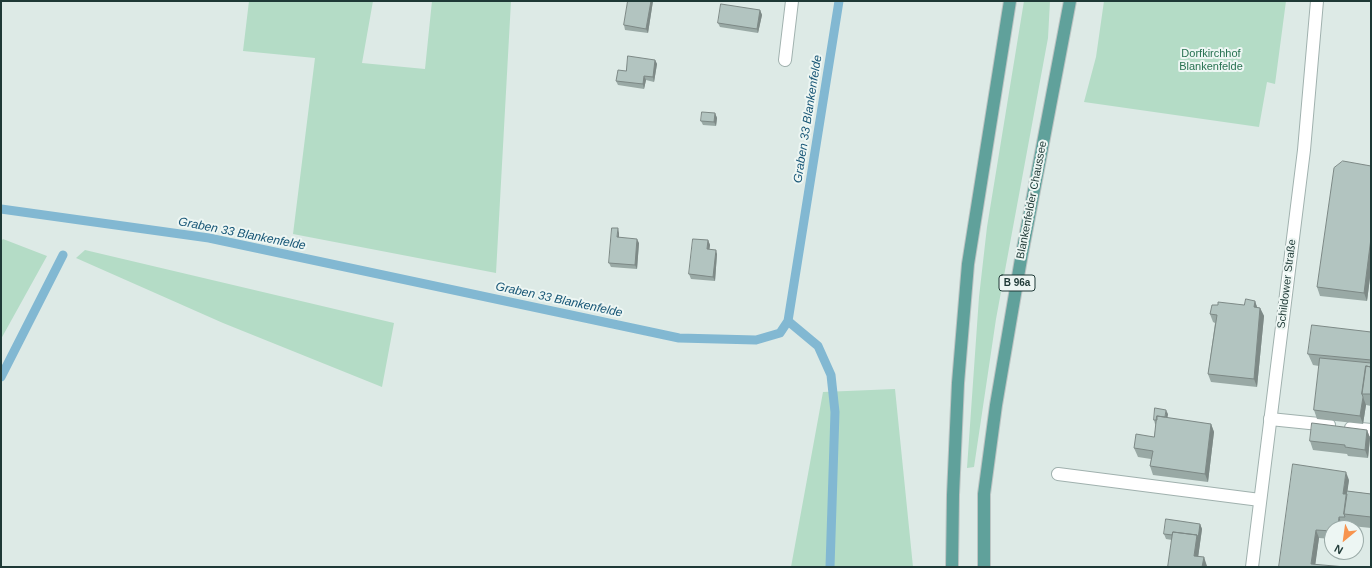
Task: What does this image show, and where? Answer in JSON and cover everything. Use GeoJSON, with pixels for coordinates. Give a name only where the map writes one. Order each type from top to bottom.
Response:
{"type":"FeatureCollection","features":[{"type":"Feature","properties":{"kind":"main road"},"geometry":{"type":"LineString","coordinates":[[952,567],[953,495],[958,383],[968,264],[1010,1]]}},
{"type":"Feature","properties":{"kind":"main road","name":"Blankenfelder Chaussee"},"geometry":{"type":"LineString","coordinates":[[984,567],[984,494],[996,405],[1021,259],[1070,1]]}},
{"type":"Feature","properties":{"kind":"street"},"geometry":{"type":"LineString","coordinates":[[785,60],[792,1]]}},
{"type":"Feature","properties":{"kind":"street","name":"Schildower Straße"},"geometry":{"type":"LineString","coordinates":[[1252,567],[1304,150],[1317,1]]}},
{"type":"Feature","properties":{"kind":"street"},"geometry":{"type":"LineString","coordinates":[[1270,418],[1371,430]]}},
{"type":"Feature","properties":{"kind":"street"},"geometry":{"type":"LineString","coordinates":[[1058,474],[1260,500]]}},
{"type":"Feature","properties":{"kind":"green space"},"geometry":{"type":"Polygon","coordinates":[[[249,1],[373,1],[362,63],[425,69],[432,1],[511,1],[496,273],[293,234],[315,58],[243,51],[249,1]]]}},
{"type":"Feature","properties":{"kind":"green space"},"geometry":{"type":"Polygon","coordinates":[[[1024,1],[1050,1],[1048,38],[996,319],[974,467],[967,468],[979,297],[987,227],[1024,1]]]}},
{"type":"Feature","properties":{"kind":"green space","name":"Dorfkirchhof Blankenfelde"},"geometry":{"type":"Polygon","coordinates":[[[1104,1],[1286,1],[1275,84],[1267,82],[1259,127],[1084,102],[1096,57],[1104,1]]]}},
{"type":"Feature","properties":{"kind":"green space"},"geometry":{"type":"Polygon","coordinates":[[[3,239],[47,256],[1,339],[1,241],[3,239]]]}},
{"type":"Feature","properties":{"kind":"green space"},"geometry":{"type":"Polygon","coordinates":[[[85,250],[394,323],[382,387],[223,323],[76,258],[85,250]]]}},
{"type":"Feature","properties":{"kind":"green space"},"geometry":{"type":"Polygon","coordinates":[[[895,389],[913,567],[791,567],[823,392],[895,389]]]}},
{"type":"Feature","properties":{"kind":"building"},"geometry":{"type":"Polygon","coordinates":[[[628,1],[651,1],[646,29],[624,25],[628,1]]]}},
{"type":"Feature","properties":{"kind":"building"},"geometry":{"type":"Polygon","coordinates":[[[721,4],[760,10],[757,29],[718,23],[721,4]]]}},
{"type":"Feature","properties":{"kind":"building"},"geometry":{"type":"Polygon","coordinates":[[[628,56],[655,60],[653,77],[644,76],[643,84],[616,81],[618,70],[626,71],[628,56]]]}},
{"type":"Feature","properties":{"kind":"building"},"geometry":{"type":"Polygon","coordinates":[[[702,112],[715,113],[714,122],[701,121],[702,112]]]}},
{"type":"Feature","properties":{"kind":"building"},"geometry":{"type":"Polygon","coordinates":[[[1343,161],[1371,166],[1371,238],[1364,293],[1317,287],[1334,168],[1343,161]]]}},
{"type":"Feature","properties":{"kind":"building"},"geometry":{"type":"Polygon","coordinates":[[[612,228],[618,228],[617,237],[637,239],[635,265],[609,263],[612,228]]]}},
{"type":"Feature","properties":{"kind":"building"},"geometry":{"type":"Polygon","coordinates":[[[693,239],[708,240],[707,249],[716,250],[713,277],[689,274],[693,239]]]}},
{"type":"Feature","properties":{"kind":"building"},"geometry":{"type":"Polygon","coordinates":[[[1246,299],[1255,301],[1254,307],[1260,308],[1254,379],[1208,374],[1217,315],[1210,314],[1212,305],[1218,305],[1218,302],[1244,305],[1246,299]]]}},
{"type":"Feature","properties":{"kind":"building"},"geometry":{"type":"Polygon","coordinates":[[[1312,325],[1371,332],[1371,360],[1308,354],[1312,325]]]}},
{"type":"Feature","properties":{"kind":"building"},"geometry":{"type":"Polygon","coordinates":[[[1320,358],[1371,363],[1371,367],[1366,366],[1360,416],[1314,410],[1320,358]]]}},
{"type":"Feature","properties":{"kind":"building"},"geometry":{"type":"Polygon","coordinates":[[[1366,366],[1371,367],[1371,394],[1362,394],[1366,366]]]}},
{"type":"Feature","properties":{"kind":"building"},"geometry":{"type":"Polygon","coordinates":[[[1155,408],[1166,410],[1165,417],[1157,416],[1157,420],[1154,420],[1155,408]]]}},
{"type":"Feature","properties":{"kind":"building"},"geometry":{"type":"Polygon","coordinates":[[[1157,416],[1211,424],[1205,474],[1150,466],[1153,451],[1134,448],[1136,434],[1154,437],[1157,416]]]}},
{"type":"Feature","properties":{"kind":"building"},"geometry":{"type":"Polygon","coordinates":[[[1312,423],[1367,430],[1365,450],[1345,447],[1345,445],[1310,441],[1312,423]]]}},
{"type":"Feature","properties":{"kind":"building"},"geometry":{"type":"Polygon","coordinates":[[[1293,464],[1346,472],[1343,494],[1347,494],[1344,514],[1345,517],[1339,517],[1339,520],[1324,520],[1324,530],[1316,530],[1311,564],[1346,567],[1279,567],[1293,464]]]}},
{"type":"Feature","properties":{"kind":"building"},"geometry":{"type":"Polygon","coordinates":[[[1347,491],[1371,494],[1371,517],[1344,514],[1347,491]]]}},
{"type":"Feature","properties":{"kind":"building"},"geometry":{"type":"Polygon","coordinates":[[[1166,519],[1200,524],[1198,539],[1197,535],[1173,532],[1172,535],[1164,534],[1166,519]]]}},
{"type":"Feature","properties":{"kind":"building"},"geometry":{"type":"Polygon","coordinates":[[[1173,532],[1197,535],[1194,556],[1204,557],[1202,567],[1168,567],[1173,532]]]}},
{"type":"Feature","properties":{"kind":"waterway","name":"Graben 33 Blankenfelde"},"geometry":{"type":"LineString","coordinates":[[1,209],[209,238],[679,338],[756,340],[780,333],[788,321],[839,1]]}},
{"type":"Feature","properties":{"kind":"waterway"},"geometry":{"type":"LineString","coordinates":[[1,377],[63,255]]}},
{"type":"Feature","properties":{"kind":"waterway"},"geometry":{"type":"LineString","coordinates":[[788,321],[818,346],[831,375],[835,412],[830,567]]}}]}
